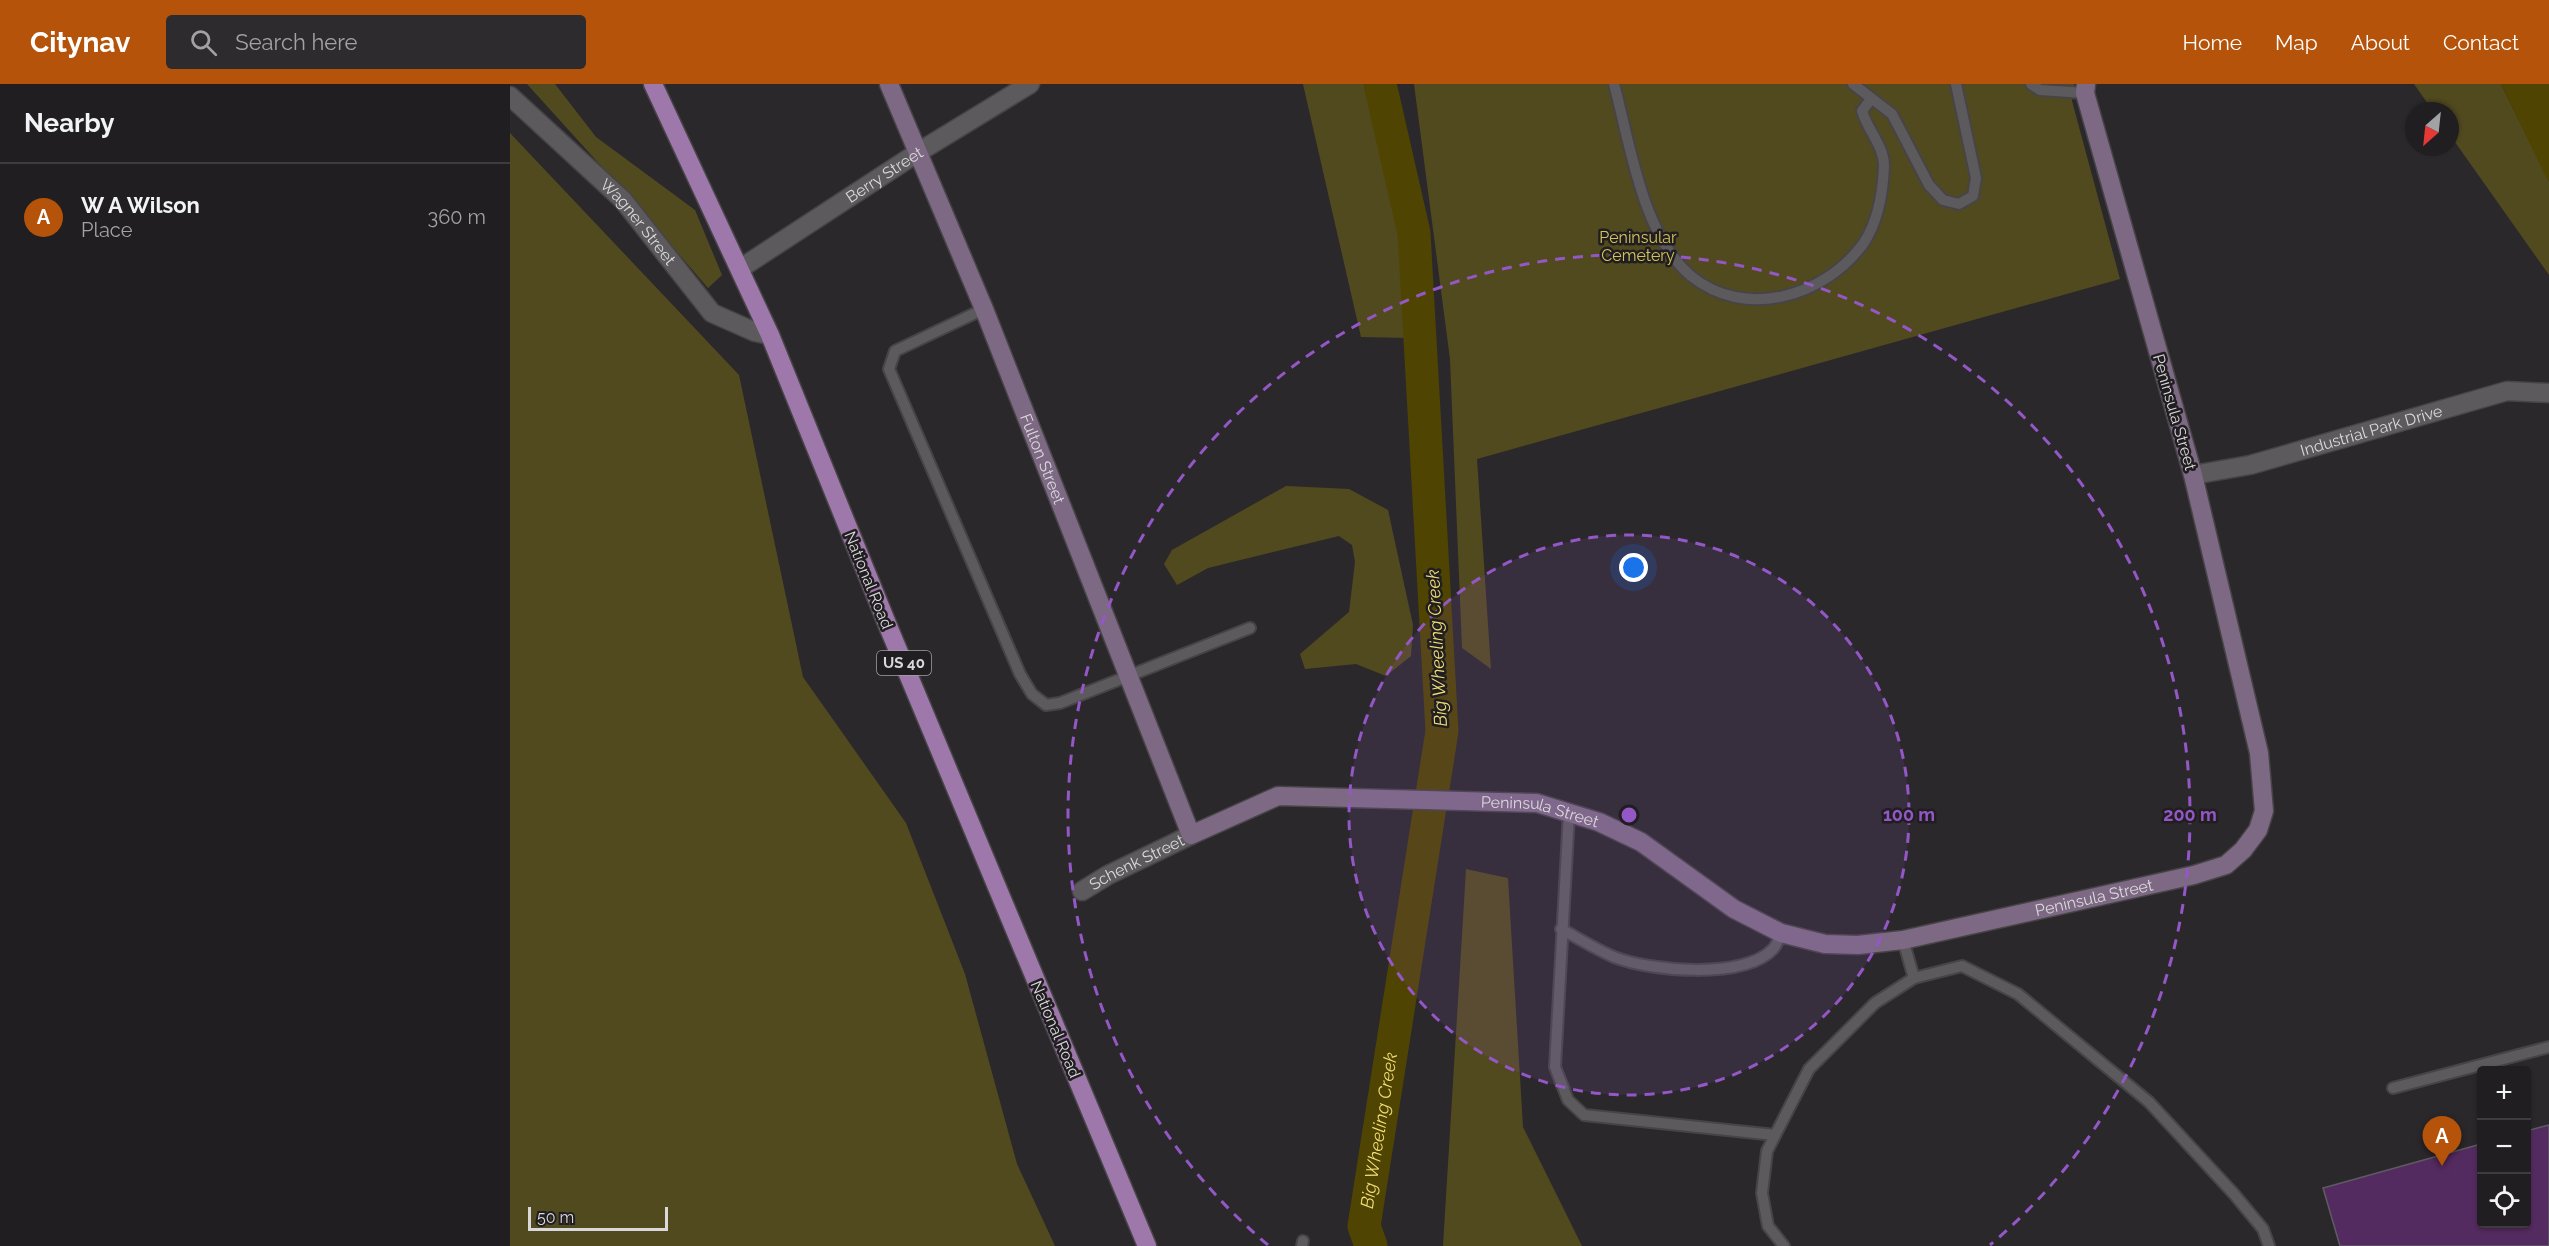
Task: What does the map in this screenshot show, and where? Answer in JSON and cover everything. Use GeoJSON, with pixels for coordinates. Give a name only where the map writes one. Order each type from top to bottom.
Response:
{"type":"FeatureCollection","features":[{"type":"Feature","properties":{"kind":"main road","name":"National Road"},"geometry":{"type":"LineString","coordinates":[[653,84],[741,268],[770,335],[894,642],[1147,1246]]}},
{"type":"Feature","properties":{"kind":"street","name":"Fulton Street"},"geometry":{"type":"LineString","coordinates":[[889,84],[916,153],[984,309],[1191,835]]}},
{"type":"Feature","properties":{"kind":"street","name":"Berry Street"},"geometry":{"type":"LineString","coordinates":[[741,268],[916,153],[1030,84]]}},
{"type":"Feature","properties":{"kind":"street","name":"Peninsula Street"},"geometry":{"type":"LineString","coordinates":[[1191,835],[1278,796],[1537,803],[1599,822],[1641,842],[1734,909],[1781,933],[1825,944],[1858,945],[1903,940],[2194,875],[2226,865],[2243,850],[2258,830],[2264,811],[2259,753],[2193,475],[2086,88]]}},
{"type":"Feature","properties":{"kind":"street","name":"Wagner Street"},"geometry":{"type":"LineString","coordinates":[[510,96],[623,200],[712,313],[754,332],[770,335]]}},
{"type":"Feature","properties":{"kind":"street","name":"Industrial Park Drive"},"geometry":{"type":"LineString","coordinates":[[2193,475],[2250,465],[2507,391],[2549,393]]}},
{"type":"Feature","properties":{"kind":"street","name":"Schenk Street"},"geometry":{"type":"LineString","coordinates":[[1082,891],[1108,875],[1191,835]]}},
{"type":"Feature","properties":{"kind":"lane"},"geometry":{"type":"LineString","coordinates":[[1614,84],[1648,210],[1669,250],[1691,276],[1721,293],[1756,300],[1788,296],[1819,284],[1844,266],[1864,242],[1876,217],[1882,191],[1884,162],[1862,111],[1871,99]]}},
{"type":"Feature","properties":{"kind":"lane"},"geometry":{"type":"LineString","coordinates":[[1853,84],[1892,114],[1929,185],[1943,200],[1959,204],[1972,196],[1976,178],[1956,84]]}},
{"type":"Feature","properties":{"kind":"lane"},"geometry":{"type":"LineString","coordinates":[[2031,84],[2040,90],[2086,88]]}},
{"type":"Feature","properties":{"kind":"lane"},"geometry":{"type":"LineString","coordinates":[[984,309],[895,351],[889,369],[1020,674],[1032,694],[1046,705],[1059,703],[1250,628]]}},
{"type":"Feature","properties":{"kind":"lane"},"geometry":{"type":"LineString","coordinates":[[1569,813],[1555,1067],[1568,1100],[1578,1112],[1584,1115],[1774,1135]]}},
{"type":"Feature","properties":{"kind":"lane"},"geometry":{"type":"LineString","coordinates":[[1561,929],[1615,957],[1660,968],[1696,971],[1733,967],[1763,957],[1774,948],[1781,933]]}},
{"type":"Feature","properties":{"kind":"lane"},"geometry":{"type":"LineString","coordinates":[[1903,940],[1914,978]]}},
{"type":"Feature","properties":{"kind":"lane"},"geometry":{"type":"LineString","coordinates":[[1784,1246],[1768,1226],[1762,1193],[1767,1151],[1809,1069],[1875,1003],[1914,978],[1962,966],[2018,994],[2149,1102],[2234,1194],[2263,1229],[2269,1246]]}},
{"type":"Feature","properties":{"kind":"lane"},"geometry":{"type":"LineString","coordinates":[[2393,1088],[2549,1047]]}},
{"type":"Feature","properties":{"kind":"green space"},"geometry":{"type":"Polygon","coordinates":[[[527,84],[555,84],[596,137],[695,210],[722,275],[708,288],[527,84]]]}},
{"type":"Feature","properties":{"kind":"green space"},"geometry":{"type":"Polygon","coordinates":[[[1303,84],[1367,84],[1394,189],[1408,338],[1361,337],[1303,84]]]}},
{"type":"Feature","properties":{"kind":"green space","name":"Peninsular Cemetery"},"geometry":{"type":"Polygon","coordinates":[[[1414,84],[2074,84],[2072,101],[2120,279],[1477,459],[1491,669],[1462,648],[1450,359],[1414,84]]]}},
{"type":"Feature","properties":{"kind":"green space"},"geometry":{"type":"Polygon","coordinates":[[[2414,84],[2501,84],[2549,181],[2549,275],[2459,148],[2459,102],[2427,102],[2414,84]]]}},
{"type":"Feature","properties":{"kind":"green space"},"geometry":{"type":"Polygon","coordinates":[[[510,133],[739,375],[803,677],[906,823],[965,974],[1017,1164],[1055,1246],[510,1246],[510,133]]]}},
{"type":"Feature","properties":{"kind":"green space"},"geometry":{"type":"Polygon","coordinates":[[[1286,486],[1349,489],[1388,510],[1413,625],[1411,656],[1386,676],[1356,664],[1305,669],[1300,654],[1349,612],[1355,562],[1352,545],[1339,536],[1208,568],[1177,585],[1164,564],[1172,550],[1286,486]]]}},
{"type":"Feature","properties":{"kind":"green space"},"geometry":{"type":"Polygon","coordinates":[[[1466,869],[1508,878],[1523,1127],[1582,1246],[1443,1246],[1466,869]]]}},
{"type":"Feature","properties":{"kind":"shaded area"},"geometry":{"type":"Polygon","coordinates":[[[2501,84],[2549,84],[2549,181],[2545,175],[2501,84]]]}},
{"type":"Feature","properties":{"kind":"building"},"geometry":{"type":"Polygon","coordinates":[[[2549,1125],[2549,1246],[2340,1246],[2323,1188],[2477,1145],[2477,1228],[2531,1228],[2531,1130],[2549,1125]]]}},
{"type":"Feature","properties":{"kind":"waterway","name":"Big Wheeling Creek"},"geometry":{"type":"LineString","coordinates":[[1371,1246],[1364,1226],[1442,731],[1414,233],[1380,84]]}},
{"type":"Feature","properties":{"kind":"place","name":"W A Wilson"},"geometry":{"type":"Point","coordinates":[2442,1166]}}]}
